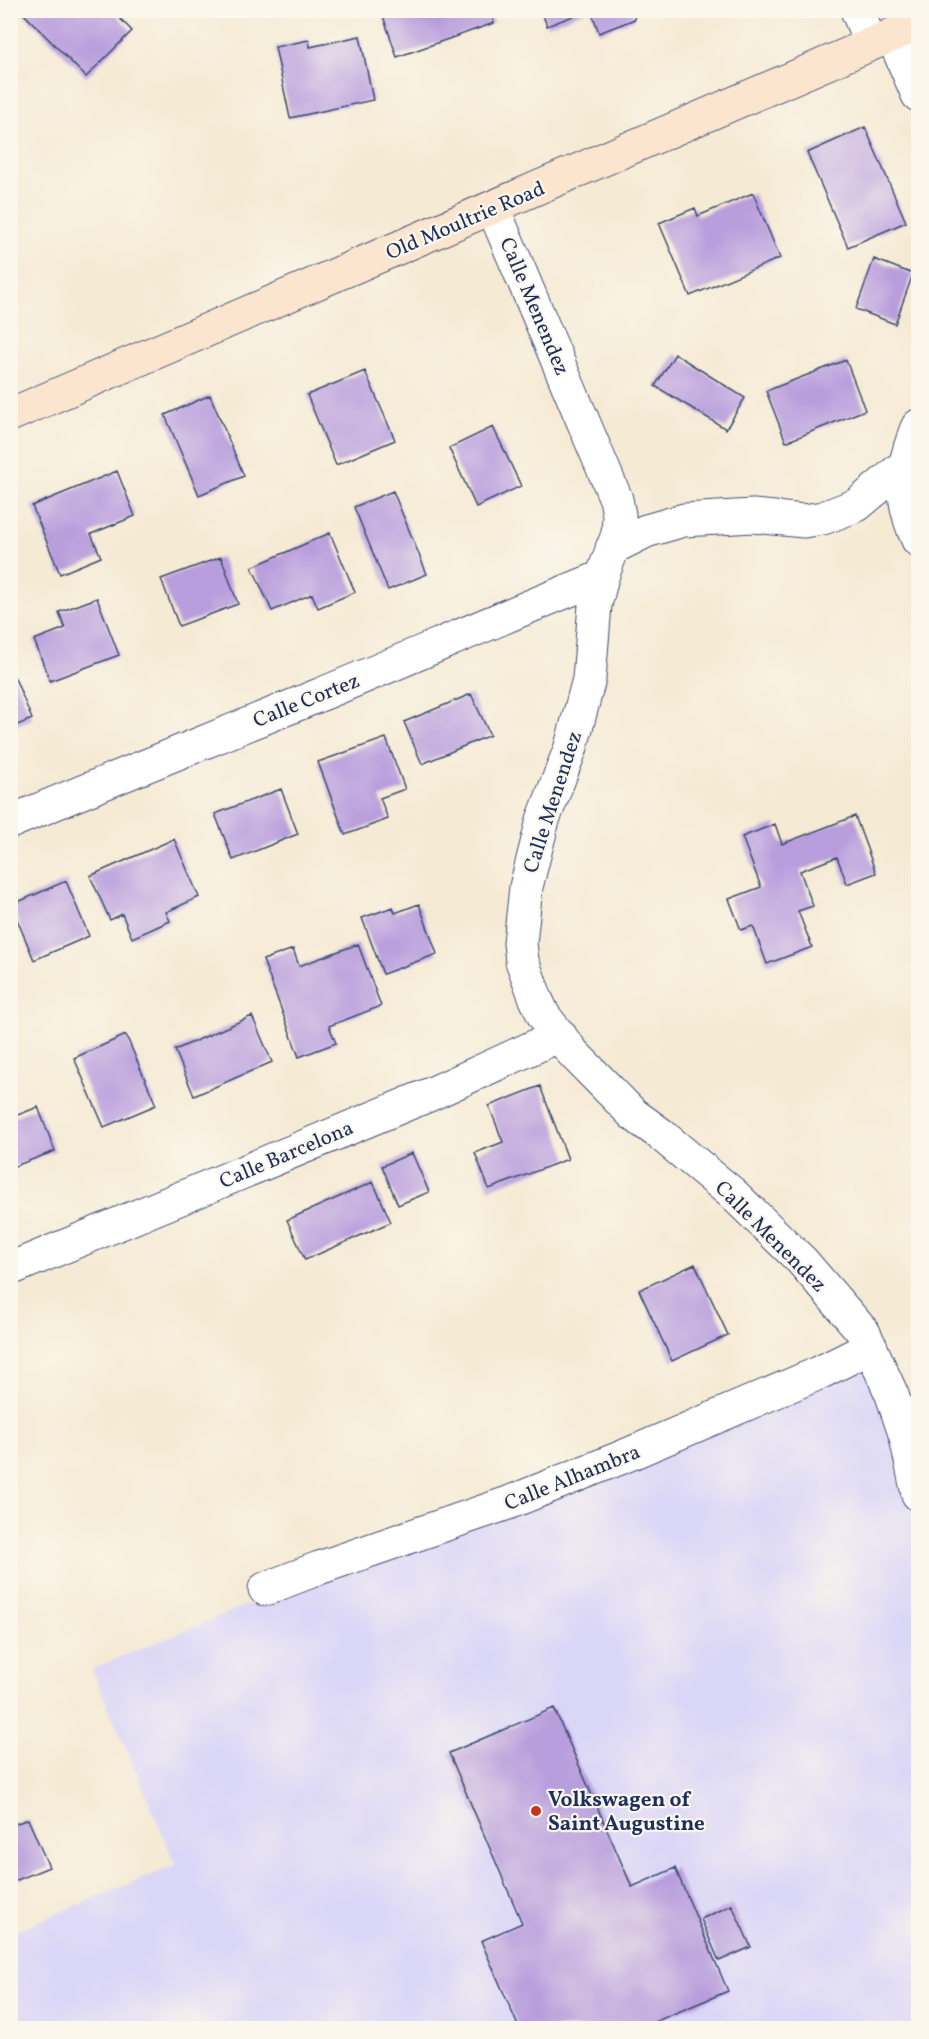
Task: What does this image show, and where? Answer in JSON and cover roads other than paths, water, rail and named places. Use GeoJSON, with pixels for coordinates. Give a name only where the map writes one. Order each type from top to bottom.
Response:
{"type":"FeatureCollection","features":[{"type":"Feature","properties":{"kind":"main road","name":"Old Moultrie Road"},"geometry":{"type":"LineString","coordinates":[[10,415],[894,35]]}},
{"type":"Feature","properties":{"kind":"street"},"geometry":{"type":"LineString","coordinates":[[857,10],[894,35],[918,95]]}},
{"type":"Feature","properties":{"kind":"street","name":"Calle Menendez"},"geometry":{"type":"LineString","coordinates":[[493,208],[616,499],[619,515],[618,534],[595,605],[589,679],[571,747],[543,819],[526,887],[520,943],[522,961],[544,1016],[573,1053],[633,1114],[733,1194],[802,1261],[864,1333],[892,1395],[906,1437],[918,1494]]}},
{"type":"Feature","properties":{"kind":"street"},"geometry":{"type":"LineString","coordinates":[[918,426],[905,465],[904,498],[909,520],[918,540]]}},
{"type":"Feature","properties":{"kind":"street","name":"Calle Cortez"},"geometry":{"type":"LineString","coordinates":[[10,822],[317,696],[508,614],[607,563],[646,531],[684,520],[753,516],[804,521],[823,518],[857,505],[905,465]]}},
{"type":"Feature","properties":{"kind":"street","name":"Calle Barcelona"},"geometry":{"type":"LineString","coordinates":[[10,1269],[430,1094],[560,1035]]}},
{"type":"Feature","properties":{"kind":"street","name":"Calle Alhambra"},"geometry":{"type":"LineString","coordinates":[[266,1589],[319,1568],[518,1499],[819,1373],[871,1347]]}},
{"type":"Feature","properties":{"kind":"place","name":"Volkswagen of Saint Augustine"},"geometry":{"type":"Point","coordinates":[536,1811]}}]}
